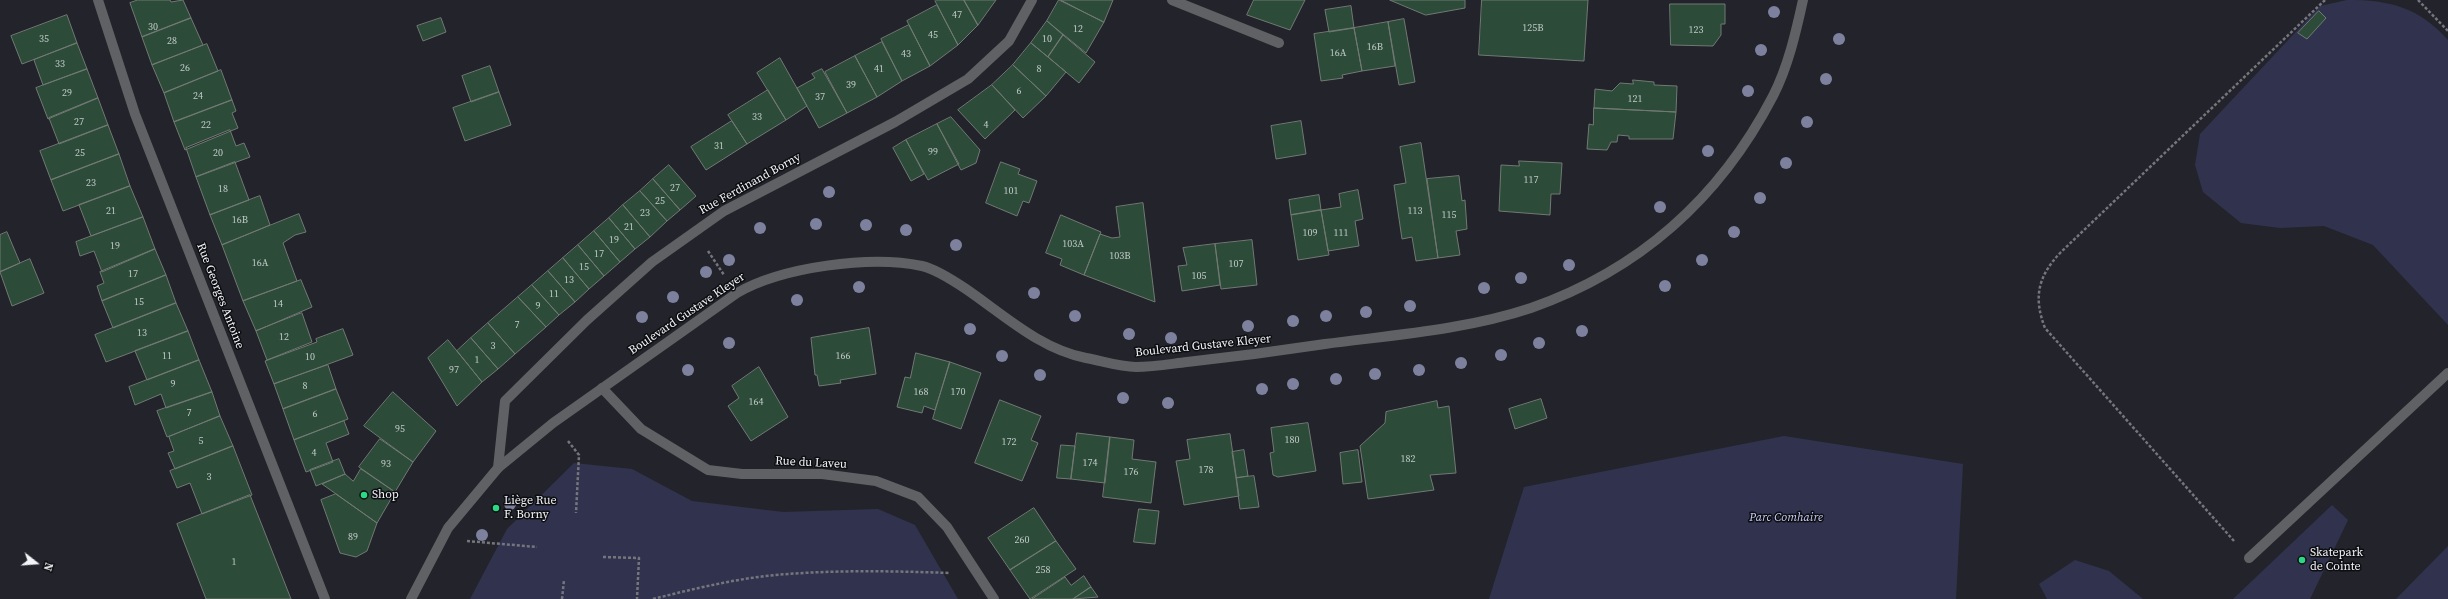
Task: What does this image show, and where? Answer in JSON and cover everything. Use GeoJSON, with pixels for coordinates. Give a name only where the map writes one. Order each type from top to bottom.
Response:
{"type":"FeatureCollection","features":[{"type":"Feature","properties":{"kind":"street","name":"Rue Georges Antoine"},"geometry":{"type":"LineString","coordinates":[[98,0],[135,114],[325,599]]}},
{"type":"Feature","properties":{"kind":"street","name":"Rue Ferdinand Borny"},"geometry":{"type":"LineString","coordinates":[[498,468],[506,401],[587,320],[652,262],[694,230],[724,211],[895,122],[968,79],[1009,41],[1032,0]]}},
{"type":"Feature","properties":{"kind":"street"},"geometry":{"type":"LineString","coordinates":[[1172,0],[1279,43]]}},
{"type":"Feature","properties":{"kind":"street","name":"Boulevard Gustave Kleyer"},"geometry":{"type":"LineString","coordinates":[[411,599],[448,528],[498,468],[602,388],[736,293],[752,284],[791,273],[844,263],[924,266],[964,288],[1018,327],[1046,344],[1081,357],[1135,367],[1236,357],[1460,325],[1529,308],[1591,283],[1648,249],[1697,203],[1740,152],[1774,95],[1794,41],[1803,0]]}},
{"type":"Feature","properties":{"kind":"street"},"geometry":{"type":"LineString","coordinates":[[2249,558],[2448,373]]}},
{"type":"Feature","properties":{"kind":"street","name":"Rue du Laveu"},"geometry":{"type":"LineString","coordinates":[[602,388],[641,429],[708,470],[742,474],[822,474],[876,481],[918,497],[947,527],[994,599]]}},
{"type":"Feature","properties":{"kind":"path"},"geometry":{"type":"LineString","coordinates":[[2249,558],[2045,328],[2038,309],[2040,286],[2047,266],[2326,0]]}},
{"type":"Feature","properties":{"kind":"path"},"geometry":{"type":"LineString","coordinates":[[2418,0],[2448,31]]}},
{"type":"Feature","properties":{"kind":"path"},"geometry":{"type":"LineString","coordinates":[[694,230],[736,293]]}},
{"type":"Feature","properties":{"kind":"path"},"geometry":{"type":"LineString","coordinates":[[576,513],[579,455]]}},
{"type":"Feature","properties":{"kind":"path"},"geometry":{"type":"LineString","coordinates":[[491,543],[537,547]]}},
{"type":"Feature","properties":{"kind":"path"},"geometry":{"type":"LineString","coordinates":[[603,557],[639,558],[637,599]]}},
{"type":"Feature","properties":{"kind":"path"},"geometry":{"type":"LineString","coordinates":[[653,599],[710,585],[786,574],[873,570],[976,573]]}},
{"type":"Feature","properties":{"kind":"path"},"geometry":{"type":"LineString","coordinates":[[562,599],[564,580]]}},
{"type":"Feature","properties":{"kind":"green space"},"geometry":{"type":"Polygon","coordinates":[[[2347,0],[2377,2],[2402,8],[2426,20],[2448,40],[2448,325],[2373,245],[2324,226],[2280,228],[2241,223],[2203,192],[2195,165],[2200,134],[2320,6],[2347,0]]]}},
{"type":"Feature","properties":{"kind":"green space","name":"Parc Comhaire"},"geometry":{"type":"Polygon","coordinates":[[[1784,436],[1963,464],[1956,599],[1489,599],[1524,487],[1784,436]]]}},
{"type":"Feature","properties":{"kind":"green space"},"geometry":{"type":"Polygon","coordinates":[[[574,463],[632,469],[692,501],[783,512],[878,509],[915,525],[958,599],[470,599],[507,529],[574,463]]]}},
{"type":"Feature","properties":{"kind":"green space","name":"Skatepark de Cointe"},"geometry":{"type":"Polygon","coordinates":[[[2332,505],[2348,520],[2310,599],[2233,599],[2332,505]]]}},
{"type":"Feature","properties":{"kind":"green space"},"geometry":{"type":"Polygon","coordinates":[[[2448,546],[2448,599],[2396,599],[2448,546]]]}},
{"type":"Feature","properties":{"kind":"green space"},"geometry":{"type":"Polygon","coordinates":[[[2075,560],[2109,571],[2143,599],[2047,599],[2039,584],[2075,560]]]}},
{"type":"Feature","properties":{"kind":"building"},"geometry":{"type":"Polygon","coordinates":[[[138,0],[170,0],[171,2],[183,0],[191,18],[142,37],[130,3],[138,0]]]}},
{"type":"Feature","properties":{"kind":"building"},"geometry":{"type":"Polygon","coordinates":[[[964,0],[978,25],[958,45],[935,1],[964,0]]]}},
{"type":"Feature","properties":{"kind":"building"},"geometry":{"type":"Polygon","coordinates":[[[964,0],[996,0],[978,25],[964,0]]]}},
{"type":"Feature","properties":{"kind":"building"},"geometry":{"type":"Polygon","coordinates":[[[1059,0],[1104,22],[1086,53],[1047,21],[1059,0]]]}},
{"type":"Feature","properties":{"kind":"building"},"geometry":{"type":"Polygon","coordinates":[[[1061,0],[1113,0],[1104,22],[1061,0]]]}},
{"type":"Feature","properties":{"kind":"building"},"geometry":{"type":"Polygon","coordinates":[[[1254,0],[1305,0],[1290,30],[1247,15],[1254,0]]]}},
{"type":"Feature","properties":{"kind":"building"},"geometry":{"type":"Polygon","coordinates":[[[1390,0],[1465,0],[1465,8],[1426,15],[1390,0]]]}},
{"type":"Feature","properties":{"kind":"building"},"geometry":{"type":"Polygon","coordinates":[[[1482,0],[1588,0],[1584,61],[1479,55],[1482,0]]]}},
{"type":"Feature","properties":{"kind":"building"},"geometry":{"type":"Polygon","coordinates":[[[1670,4],[1725,4],[1725,24],[1721,24],[1721,35],[1713,46],[1671,45],[1670,4]]]}},
{"type":"Feature","properties":{"kind":"building"},"geometry":{"type":"Polygon","coordinates":[[[937,5],[958,45],[930,66],[907,21],[937,5]]]}},
{"type":"Feature","properties":{"kind":"building"},"geometry":{"type":"Polygon","coordinates":[[[1351,6],[1354,28],[1329,32],[1325,10],[1351,6]]]}},
{"type":"Feature","properties":{"kind":"building"},"geometry":{"type":"Polygon","coordinates":[[[2319,11],[2326,18],[2307,39],[2298,33],[2319,11]]]}},
{"type":"Feature","properties":{"kind":"building"},"geometry":{"type":"Polygon","coordinates":[[[67,15],[77,43],[22,64],[11,36],[67,15]]]}},
{"type":"Feature","properties":{"kind":"building"},"geometry":{"type":"Polygon","coordinates":[[[191,18],[203,45],[152,65],[142,37],[191,18]]]}},
{"type":"Feature","properties":{"kind":"building"},"geometry":{"type":"Polygon","coordinates":[[[441,18],[446,32],[423,41],[417,26],[441,18]]]}},
{"type":"Feature","properties":{"kind":"building"},"geometry":{"type":"Polygon","coordinates":[[[1404,19],[1415,82],[1399,85],[1388,22],[1404,19]]]}},
{"type":"Feature","properties":{"kind":"building"},"geometry":{"type":"Polygon","coordinates":[[[1047,21],[1063,35],[1048,57],[1031,43],[1047,21]]]}},
{"type":"Feature","properties":{"kind":"building"},"geometry":{"type":"Polygon","coordinates":[[[1388,22],[1395,66],[1362,71],[1354,28],[1388,22]]]}},
{"type":"Feature","properties":{"kind":"building"},"geometry":{"type":"Polygon","coordinates":[[[909,25],[930,66],[902,81],[881,39],[909,25]]]}},
{"type":"Feature","properties":{"kind":"building"},"geometry":{"type":"Polygon","coordinates":[[[1354,28],[1362,71],[1342,75],[1343,78],[1321,81],[1314,34],[1354,28]]]}},
{"type":"Feature","properties":{"kind":"building"},"geometry":{"type":"Polygon","coordinates":[[[1063,35],[1095,62],[1079,83],[1048,57],[1063,35]]]}},
{"type":"Feature","properties":{"kind":"building"},"geometry":{"type":"Polygon","coordinates":[[[882,42],[902,81],[877,97],[855,56],[882,42]]]}},
{"type":"Feature","properties":{"kind":"building"},"geometry":{"type":"Polygon","coordinates":[[[77,43],[87,69],[43,85],[34,60],[77,43]]]}},
{"type":"Feature","properties":{"kind":"building"},"geometry":{"type":"Polygon","coordinates":[[[1031,43],[1066,72],[1046,96],[1013,65],[1031,43]]]}},
{"type":"Feature","properties":{"kind":"building"},"geometry":{"type":"Polygon","coordinates":[[[207,44],[218,71],[164,93],[152,65],[207,44]]]}},
{"type":"Feature","properties":{"kind":"building"},"geometry":{"type":"Polygon","coordinates":[[[855,56],[877,97],[847,113],[825,72],[855,56]]]}},
{"type":"Feature","properties":{"kind":"building"},"geometry":{"type":"Polygon","coordinates":[[[780,58],[807,106],[786,120],[757,73],[780,58]]]}},
{"type":"Feature","properties":{"kind":"building"},"geometry":{"type":"Polygon","coordinates":[[[1013,65],[1046,96],[1023,118],[992,85],[1013,65]]]}},
{"type":"Feature","properties":{"kind":"building"},"geometry":{"type":"Polygon","coordinates":[[[490,66],[499,92],[471,102],[462,76],[490,66]]]}},
{"type":"Feature","properties":{"kind":"building"},"geometry":{"type":"Polygon","coordinates":[[[87,69],[98,98],[48,119],[36,88],[87,69]]]}},
{"type":"Feature","properties":{"kind":"building"},"geometry":{"type":"Polygon","coordinates":[[[822,69],[847,113],[819,128],[797,88],[815,78],[812,74],[822,69]]]}},
{"type":"Feature","properties":{"kind":"building"},"geometry":{"type":"Polygon","coordinates":[[[221,70],[232,100],[174,122],[164,93],[221,70]]]}},
{"type":"Feature","properties":{"kind":"building"},"geometry":{"type":"Polygon","coordinates":[[[1633,80],[1654,82],[1654,85],[1677,86],[1676,112],[1594,108],[1595,89],[1612,91],[1620,83],[1633,84],[1633,80]]]}},
{"type":"Feature","properties":{"kind":"building"},"geometry":{"type":"Polygon","coordinates":[[[992,85],[1015,110],[985,139],[958,110],[992,85]]]}},
{"type":"Feature","properties":{"kind":"building"},"geometry":{"type":"Polygon","coordinates":[[[768,90],[786,120],[747,144],[728,115],[768,90]]]}},
{"type":"Feature","properties":{"kind":"building"},"geometry":{"type":"Polygon","coordinates":[[[499,92],[511,125],[465,141],[453,108],[499,92]]]}},
{"type":"Feature","properties":{"kind":"building"},"geometry":{"type":"Polygon","coordinates":[[[98,98],[108,125],[59,144],[49,118],[98,98]]]}},
{"type":"Feature","properties":{"kind":"building"},"geometry":{"type":"Polygon","coordinates":[[[232,100],[236,111],[232,113],[238,128],[185,150],[174,122],[232,100]]]}},
{"type":"Feature","properties":{"kind":"building"},"geometry":{"type":"Polygon","coordinates":[[[1594,108],[1676,112],[1673,139],[1629,139],[1629,136],[1618,135],[1617,142],[1611,142],[1607,150],[1587,149],[1589,124],[1593,125],[1594,108]]]}},
{"type":"Feature","properties":{"kind":"building"},"geometry":{"type":"Polygon","coordinates":[[[951,117],[980,150],[976,163],[961,170],[937,124],[951,117]]]}},
{"type":"Feature","properties":{"kind":"building"},"geometry":{"type":"Polygon","coordinates":[[[732,121],[747,144],[706,170],[691,147],[732,121]]]}},
{"type":"Feature","properties":{"kind":"building"},"geometry":{"type":"Polygon","coordinates":[[[1301,121],[1306,154],[1276,159],[1271,126],[1301,121]]]}},
{"type":"Feature","properties":{"kind":"building"},"geometry":{"type":"Polygon","coordinates":[[[937,124],[959,164],[928,180],[906,140],[937,124]]]}},
{"type":"Feature","properties":{"kind":"building"},"geometry":{"type":"Polygon","coordinates":[[[108,125],[119,154],[51,180],[40,151],[108,125]]]}},
{"type":"Feature","properties":{"kind":"building"},"geometry":{"type":"Polygon","coordinates":[[[230,130],[236,146],[244,143],[250,157],[196,177],[186,148],[230,130]]]}},
{"type":"Feature","properties":{"kind":"building"},"geometry":{"type":"Polygon","coordinates":[[[906,140],[924,174],[911,181],[893,148],[906,140]]]}},
{"type":"Feature","properties":{"kind":"building"},"geometry":{"type":"Polygon","coordinates":[[[1421,143],[1438,258],[1416,261],[1412,237],[1402,239],[1394,185],[1406,183],[1400,147],[1421,143]]]}},
{"type":"Feature","properties":{"kind":"building"},"geometry":{"type":"Polygon","coordinates":[[[119,154],[130,186],[63,211],[51,180],[119,154]]]}},
{"type":"Feature","properties":{"kind":"building"},"geometry":{"type":"Polygon","coordinates":[[[1519,161],[1562,163],[1560,194],[1551,194],[1550,215],[1499,211],[1501,165],[1519,166],[1519,161]]]}},
{"type":"Feature","properties":{"kind":"building"},"geometry":{"type":"Polygon","coordinates":[[[235,162],[249,200],[210,215],[196,177],[235,162]]]}},
{"type":"Feature","properties":{"kind":"building"},"geometry":{"type":"Polygon","coordinates":[[[1001,162],[1020,169],[1018,174],[1037,181],[1029,203],[1023,201],[1017,216],[986,203],[1001,162]]]}},
{"type":"Feature","properties":{"kind":"building"},"geometry":{"type":"Polygon","coordinates":[[[669,165],[696,196],[680,210],[653,179],[669,165]]]}},
{"type":"Feature","properties":{"kind":"building"},"geometry":{"type":"Polygon","coordinates":[[[1459,176],[1462,201],[1465,200],[1467,229],[1456,231],[1460,255],[1438,258],[1427,179],[1459,176]]]}},
{"type":"Feature","properties":{"kind":"building"},"geometry":{"type":"Polygon","coordinates":[[[653,179],[680,210],[667,221],[640,191],[653,179]]]}},
{"type":"Feature","properties":{"kind":"building"},"geometry":{"type":"Polygon","coordinates":[[[130,186],[143,217],[91,236],[79,205],[130,186]]]}},
{"type":"Feature","properties":{"kind":"building"},"geometry":{"type":"Polygon","coordinates":[[[1358,190],[1363,219],[1355,221],[1359,246],[1328,251],[1321,210],[1341,207],[1339,194],[1358,190]]]}},
{"type":"Feature","properties":{"kind":"building"},"geometry":{"type":"Polygon","coordinates":[[[640,191],[667,221],[650,237],[623,205],[640,191]]]}},
{"type":"Feature","properties":{"kind":"building"},"geometry":{"type":"Polygon","coordinates":[[[1319,195],[1321,210],[1291,215],[1289,200],[1319,195]]]}},
{"type":"Feature","properties":{"kind":"building"},"geometry":{"type":"Polygon","coordinates":[[[260,196],[270,225],[222,245],[210,215],[260,196]]]}},
{"type":"Feature","properties":{"kind":"building"},"geometry":{"type":"Polygon","coordinates":[[[1143,203],[1155,302],[1084,275],[1100,234],[1112,238],[1120,237],[1116,207],[1143,203]]]}},
{"type":"Feature","properties":{"kind":"building"},"geometry":{"type":"Polygon","coordinates":[[[623,205],[650,237],[635,249],[609,218],[623,205]]]}},
{"type":"Feature","properties":{"kind":"building"},"geometry":{"type":"Polygon","coordinates":[[[1321,210],[1329,255],[1298,260],[1291,215],[1321,210]]]}},
{"type":"Feature","properties":{"kind":"building"},"geometry":{"type":"Polygon","coordinates":[[[299,214],[306,232],[295,235],[283,243],[297,281],[243,301],[222,245],[299,214]]]}},
{"type":"Feature","properties":{"kind":"building"},"geometry":{"type":"Polygon","coordinates":[[[1061,215],[1101,232],[1084,275],[1060,265],[1062,259],[1046,253],[1061,215]]]}},
{"type":"Feature","properties":{"kind":"building"},"geometry":{"type":"Polygon","coordinates":[[[143,217],[155,249],[102,272],[94,251],[80,256],[76,242],[143,217]]]}},
{"type":"Feature","properties":{"kind":"building"},"geometry":{"type":"Polygon","coordinates":[[[609,218],[635,249],[620,262],[594,231],[609,218]]]}},
{"type":"Feature","properties":{"kind":"building"},"geometry":{"type":"Polygon","coordinates":[[[594,231],[620,262],[604,276],[578,245],[594,231]]]}},
{"type":"Feature","properties":{"kind":"building"},"geometry":{"type":"Polygon","coordinates":[[[7,232],[20,263],[0,272],[0,235],[7,232]]]}},
{"type":"Feature","properties":{"kind":"building"},"geometry":{"type":"Polygon","coordinates":[[[1252,240],[1257,285],[1221,289],[1215,244],[1252,240]]]}},
{"type":"Feature","properties":{"kind":"building"},"geometry":{"type":"Polygon","coordinates":[[[1215,244],[1220,285],[1182,291],[1178,266],[1187,265],[1183,248],[1215,244]]]}},
{"type":"Feature","properties":{"kind":"building"},"geometry":{"type":"Polygon","coordinates":[[[578,245],[604,276],[589,289],[563,258],[578,245]]]}},
{"type":"Feature","properties":{"kind":"building"},"geometry":{"type":"Polygon","coordinates":[[[155,249],[166,275],[102,301],[97,286],[104,283],[100,272],[155,249]]]}},
{"type":"Feature","properties":{"kind":"building"},"geometry":{"type":"Polygon","coordinates":[[[563,258],[589,289],[575,302],[548,271],[563,258]]]}},
{"type":"Feature","properties":{"kind":"building"},"geometry":{"type":"Polygon","coordinates":[[[30,259],[44,293],[12,306],[0,272],[30,259]]]}},
{"type":"Feature","properties":{"kind":"building"},"geometry":{"type":"Polygon","coordinates":[[[548,271],[575,302],[559,315],[532,285],[548,271]]]}},
{"type":"Feature","properties":{"kind":"building"},"geometry":{"type":"Polygon","coordinates":[[[166,275],[176,303],[113,328],[102,301],[166,275]]]}},
{"type":"Feature","properties":{"kind":"building"},"geometry":{"type":"Polygon","coordinates":[[[301,280],[312,307],[256,331],[243,301],[301,280]]]}},
{"type":"Feature","properties":{"kind":"building"},"geometry":{"type":"Polygon","coordinates":[[[532,285],[559,315],[546,327],[518,297],[532,285]]]}},
{"type":"Feature","properties":{"kind":"building"},"geometry":{"type":"Polygon","coordinates":[[[518,297],[546,327],[515,354],[488,323],[518,297]]]}},
{"type":"Feature","properties":{"kind":"building"},"geometry":{"type":"Polygon","coordinates":[[[176,303],[188,331],[106,362],[95,335],[176,303]]]}},
{"type":"Feature","properties":{"kind":"building"},"geometry":{"type":"Polygon","coordinates":[[[302,313],[312,342],[267,360],[256,331],[302,313]]]}},
{"type":"Feature","properties":{"kind":"building"},"geometry":{"type":"Polygon","coordinates":[[[488,323],[515,354],[498,369],[471,338],[488,323]]]}},
{"type":"Feature","properties":{"kind":"building"},"geometry":{"type":"Polygon","coordinates":[[[869,328],[876,374],[840,380],[841,383],[819,386],[817,375],[815,375],[811,338],[869,328]]]}},
{"type":"Feature","properties":{"kind":"building"},"geometry":{"type":"Polygon","coordinates":[[[343,329],[353,355],[274,384],[265,361],[317,342],[316,339],[343,329]]]}},
{"type":"Feature","properties":{"kind":"building"},"geometry":{"type":"Polygon","coordinates":[[[188,331],[199,360],[147,380],[135,351],[188,331]]]}},
{"type":"Feature","properties":{"kind":"building"},"geometry":{"type":"Polygon","coordinates":[[[471,338],[498,369],[482,382],[457,351],[471,338]]]}},
{"type":"Feature","properties":{"kind":"building"},"geometry":{"type":"Polygon","coordinates":[[[448,340],[482,382],[457,406],[428,358],[448,340]]]}},
{"type":"Feature","properties":{"kind":"building"},"geometry":{"type":"Polygon","coordinates":[[[916,353],[950,362],[935,410],[924,406],[922,413],[897,407],[905,377],[910,378],[916,353]]]}},
{"type":"Feature","properties":{"kind":"building"},"geometry":{"type":"Polygon","coordinates":[[[199,360],[212,392],[166,408],[161,394],[135,405],[129,387],[199,360]]]}},
{"type":"Feature","properties":{"kind":"building"},"geometry":{"type":"Polygon","coordinates":[[[950,362],[981,373],[961,429],[933,419],[950,362]]]}},
{"type":"Feature","properties":{"kind":"building"},"geometry":{"type":"Polygon","coordinates":[[[328,365],[336,389],[283,409],[274,384],[328,365]]]}},
{"type":"Feature","properties":{"kind":"building"},"geometry":{"type":"Polygon","coordinates":[[[759,367],[788,417],[751,441],[728,406],[739,398],[732,386],[759,367]]]}},
{"type":"Feature","properties":{"kind":"building"},"geometry":{"type":"Polygon","coordinates":[[[336,389],[348,419],[294,440],[283,409],[336,389]]]}},
{"type":"Feature","properties":{"kind":"building"},"geometry":{"type":"Polygon","coordinates":[[[212,392],[220,416],[167,437],[157,411],[212,392]]]}},
{"type":"Feature","properties":{"kind":"building"},"geometry":{"type":"Polygon","coordinates":[[[393,392],[436,431],[413,462],[364,426],[393,392]]]}},
{"type":"Feature","properties":{"kind":"building"},"geometry":{"type":"Polygon","coordinates":[[[1541,399],[1547,418],[1515,429],[1509,409],[1541,399]]]}},
{"type":"Feature","properties":{"kind":"building"},"geometry":{"type":"Polygon","coordinates":[[[1000,400],[1041,416],[1031,440],[1038,443],[1022,481],[975,463],[1000,400]]]}},
{"type":"Feature","properties":{"kind":"building"},"geometry":{"type":"Polygon","coordinates":[[[1437,401],[1438,408],[1449,406],[1456,473],[1430,475],[1434,490],[1368,499],[1360,446],[1385,423],[1386,412],[1437,401]]]}},
{"type":"Feature","properties":{"kind":"building"},"geometry":{"type":"Polygon","coordinates":[[[220,416],[233,446],[175,469],[168,453],[174,451],[169,437],[220,416]]]}},
{"type":"Feature","properties":{"kind":"building"},"geometry":{"type":"Polygon","coordinates":[[[344,421],[349,434],[326,443],[333,462],[306,472],[294,440],[344,421]]]}},
{"type":"Feature","properties":{"kind":"building"},"geometry":{"type":"Polygon","coordinates":[[[1308,423],[1316,471],[1278,477],[1273,475],[1270,453],[1274,452],[1271,428],[1308,423]]]}},
{"type":"Feature","properties":{"kind":"building"},"geometry":{"type":"Polygon","coordinates":[[[1077,433],[1110,437],[1105,483],[1071,479],[1077,433]]]}},
{"type":"Feature","properties":{"kind":"building"},"geometry":{"type":"Polygon","coordinates":[[[1230,434],[1239,496],[1184,505],[1176,461],[1190,459],[1187,440],[1230,434]]]}},
{"type":"Feature","properties":{"kind":"building"},"geometry":{"type":"Polygon","coordinates":[[[1110,437],[1134,440],[1132,459],[1156,462],[1151,503],[1103,497],[1110,437]]]}},
{"type":"Feature","properties":{"kind":"building"},"geometry":{"type":"Polygon","coordinates":[[[380,439],[413,462],[395,492],[359,467],[380,439]]]}},
{"type":"Feature","properties":{"kind":"building"},"geometry":{"type":"Polygon","coordinates":[[[1061,445],[1075,446],[1071,479],[1057,478],[1061,445]]]}},
{"type":"Feature","properties":{"kind":"building"},"geometry":{"type":"Polygon","coordinates":[[[233,446],[252,495],[202,514],[190,483],[177,488],[170,471],[233,446]]]}},
{"type":"Feature","properties":{"kind":"building"},"geometry":{"type":"Polygon","coordinates":[[[1244,450],[1248,476],[1236,478],[1232,452],[1244,450]]]}},
{"type":"Feature","properties":{"kind":"building"},"geometry":{"type":"Polygon","coordinates":[[[1358,450],[1362,482],[1343,484],[1340,453],[1358,450]]]}},
{"type":"Feature","properties":{"kind":"building"},"geometry":{"type":"Polygon","coordinates":[[[339,459],[345,474],[316,486],[310,470],[339,459]]]}},
{"type":"Feature","properties":{"kind":"building"},"geometry":{"type":"Polygon","coordinates":[[[361,469],[395,492],[377,523],[322,484],[345,474],[353,481],[361,469]]]}},
{"type":"Feature","properties":{"kind":"building"},"geometry":{"type":"Polygon","coordinates":[[[1254,476],[1259,507],[1240,509],[1236,478],[1254,476]]]}},
{"type":"Feature","properties":{"kind":"building"},"geometry":{"type":"Polygon","coordinates":[[[336,494],[377,523],[367,551],[356,557],[340,553],[321,500],[336,494]]]}},
{"type":"Feature","properties":{"kind":"building"},"geometry":{"type":"Polygon","coordinates":[[[250,495],[291,599],[206,599],[177,524],[250,495]]]}},
{"type":"Feature","properties":{"kind":"building"},"geometry":{"type":"Polygon","coordinates":[[[1034,508],[1056,541],[1010,570],[988,538],[1034,508]]]}},
{"type":"Feature","properties":{"kind":"building"},"geometry":{"type":"Polygon","coordinates":[[[1139,509],[1159,511],[1155,544],[1134,542],[1139,509]]]}},
{"type":"Feature","properties":{"kind":"building"},"geometry":{"type":"Polygon","coordinates":[[[1056,541],[1076,569],[1030,599],[1010,570],[1056,541]]]}},
{"type":"Feature","properties":{"kind":"building"},"geometry":{"type":"Polygon","coordinates":[[[1084,576],[1091,587],[1073,599],[1032,599],[1065,577],[1071,585],[1084,576]]]}},
{"type":"Feature","properties":{"kind":"building"},"geometry":{"type":"Polygon","coordinates":[[[1091,587],[1098,597],[1073,599],[1091,587]]]}},
{"type":"Feature","properties":{"kind":"place","name":"Shop"},"geometry":{"type":"Point","coordinates":[364,495]}},
{"type":"Feature","properties":{"kind":"place","name":"Liège Rue F. Borny"},"geometry":{"type":"Point","coordinates":[496,508]}},
{"type":"Feature","properties":{"kind":"place","name":"Skatepark de Cointe"},"geometry":{"type":"Point","coordinates":[2302,560]}}]}
